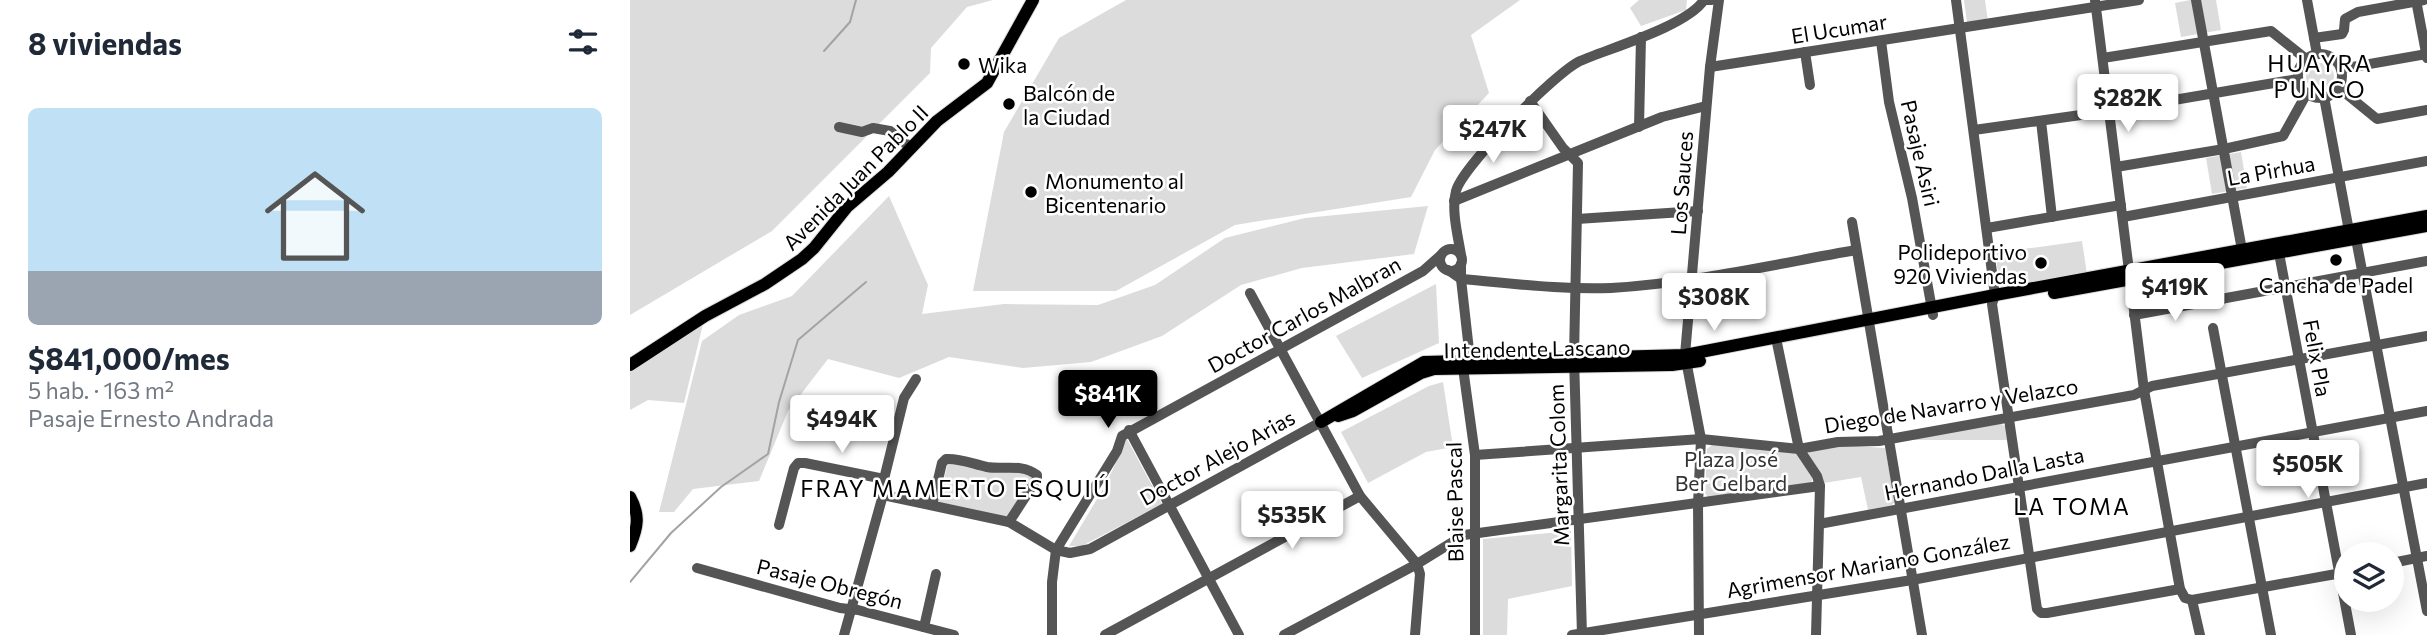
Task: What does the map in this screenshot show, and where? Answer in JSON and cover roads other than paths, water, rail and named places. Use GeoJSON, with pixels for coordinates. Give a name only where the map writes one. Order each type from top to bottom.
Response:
{"type":"FeatureCollection","features":[{"type":"Feature","properties":{"kind":"main road","name":"Avenida Juan Pablo II"},"geometry":{"type":"LineString","coordinates":[[630,365],[705,316],[765,284],[802,259],[847,207],[888,172],[948,111],[987,83],[1033,0]]}},
{"type":"Feature","properties":{"kind":"main road","name":"Intendente Lascano"},"geometry":{"type":"LineString","coordinates":[[1321,422],[1353,411],[1427,370],[1466,364],[1686,360],[1993,299],[2130,276],[2206,267],[2279,253],[2427,216]]}},
{"type":"Feature","properties":{"kind":"main road","name":"Intendente Lascano"},"geometry":{"type":"LineString","coordinates":[[2130,276],[2242,250],[2427,226]]}},
{"type":"Feature","properties":{"kind":"main road"},"geometry":{"type":"LineString","coordinates":[[630,497],[638,512],[630,546]]}},
{"type":"Feature","properties":{"kind":"street"},"geometry":{"type":"LineString","coordinates":[[1688,15],[1694,0]]}},
{"type":"Feature","properties":{"kind":"street"},"geometry":{"type":"LineString","coordinates":[[1461,279],[1454,201],[1457,186],[1530,101],[1576,63],[1641,37],[1688,15],[1705,0],[1712,0]]}},
{"type":"Feature","properties":{"kind":"street","name":"Los Sauces"},"geometry":{"type":"LineString","coordinates":[[1705,0],[1715,27]]}},
{"type":"Feature","properties":{"kind":"street","name":"Los Sauces"},"geometry":{"type":"LineString","coordinates":[[1699,635],[1698,504],[1701,439],[1686,360],[1706,106],[1719,0]]}},
{"type":"Feature","properties":{"kind":"street"},"geometry":{"type":"LineString","coordinates":[[1956,0],[1987,229],[2008,418],[2037,608],[2041,613],[2179,589]]}},
{"type":"Feature","properties":{"kind":"street","name":"El Ucumar"},"geometry":{"type":"LineString","coordinates":[[1710,67],[1960,29],[2096,4],[2139,0]]}},
{"type":"Feature","properties":{"kind":"street"},"geometry":{"type":"LineString","coordinates":[[2196,0],[2242,250]]}},
{"type":"Feature","properties":{"kind":"street"},"geometry":{"type":"LineString","coordinates":[[2306,0],[2317,54]]}},
{"type":"Feature","properties":{"kind":"street"},"geometry":{"type":"LineString","coordinates":[[2314,38],[2342,34],[2345,19],[2358,12],[2419,0],[2427,55],[2341,69]]}},
{"type":"Feature","properties":{"kind":"street"},"geometry":{"type":"LineString","coordinates":[[2096,4],[2144,390],[2179,589],[2185,598],[2192,600],[2334,574]]}},
{"type":"Feature","properties":{"kind":"street"},"geometry":{"type":"LineString","coordinates":[[2103,58],[2271,31],[2306,59]]}},
{"type":"Feature","properties":{"kind":"street"},"geometry":{"type":"LineString","coordinates":[[1639,127],[1641,37]]}},
{"type":"Feature","properties":{"kind":"street","name":"Pasaje Asiri"},"geometry":{"type":"LineString","coordinates":[[1881,41],[1889,102],[1915,211],[1932,311]]}},
{"type":"Feature","properties":{"kind":"street"},"geometry":{"type":"LineString","coordinates":[[1805,52],[1810,85]]}},
{"type":"Feature","properties":{"kind":"street"},"geometry":{"type":"LineString","coordinates":[[2317,54],[2334,59],[2342,75],[2339,88],[2324,97],[2307,93],[2298,79],[2306,59],[2317,54]]}},
{"type":"Feature","properties":{"kind":"street"},"geometry":{"type":"LineString","coordinates":[[1974,130],[2109,111],[2298,79]]}},
{"type":"Feature","properties":{"kind":"street"},"geometry":{"type":"LineString","coordinates":[[2339,88],[2376,119],[2427,110]]}},
{"type":"Feature","properties":{"kind":"street"},"geometry":{"type":"LineString","coordinates":[[2116,167],[2283,136],[2307,93]]}},
{"type":"Feature","properties":{"kind":"street"},"geometry":{"type":"LineString","coordinates":[[2324,97],[2377,345],[2403,487],[2422,557],[2427,611]]}},
{"type":"Feature","properties":{"kind":"street","name":"Margarita Colom"},"geometry":{"type":"LineString","coordinates":[[1530,101],[1563,148],[1578,163],[1574,362],[1580,520],[1579,634]]}},
{"type":"Feature","properties":{"kind":"street"},"geometry":{"type":"LineString","coordinates":[[1454,201],[1662,117],[1706,106]]}},
{"type":"Feature","properties":{"kind":"street"},"geometry":{"type":"LineString","coordinates":[[2041,121],[2052,217]]}},
{"type":"Feature","properties":{"kind":"street"},"geometry":{"type":"LineString","coordinates":[[839,127],[862,132],[873,128],[890,131],[911,148]]}},
{"type":"Feature","properties":{"kind":"street","name":"La Pirhua"},"geometry":{"type":"LineString","coordinates":[[2123,217],[2427,161]]}},
{"type":"Feature","properties":{"kind":"street"},"geometry":{"type":"LineString","coordinates":[[1987,229],[2121,205]]}},
{"type":"Feature","properties":{"kind":"street"},"geometry":{"type":"LineString","coordinates":[[1577,219],[1698,211]]}},
{"type":"Feature","properties":{"kind":"street"},"geometry":{"type":"LineString","coordinates":[[1852,222],[1922,635]]}},
{"type":"Feature","properties":{"kind":"street"},"geometry":{"type":"LineString","coordinates":[[1457,230],[1454,240],[1440,261],[1461,279],[1575,288],[1612,288],[1693,278],[1856,250]]}},
{"type":"Feature","properties":{"kind":"street"},"geometry":{"type":"LineString","coordinates":[[1443,253],[1454,249],[1461,260]]}},
{"type":"Feature","properties":{"kind":"street","name":"Doctor Carlos Malbran"},"geometry":{"type":"LineString","coordinates":[[1129,430],[1423,271],[1443,253]]}},
{"type":"Feature","properties":{"kind":"street","name":"Felix Pla"},"geometry":{"type":"LineString","coordinates":[[2279,253],[2324,502],[2334,542]]}},
{"type":"Feature","properties":{"kind":"street"},"geometry":{"type":"LineString","coordinates":[[1445,268],[1455,270],[1461,260]]}},
{"type":"Feature","properties":{"kind":"street"},"geometry":{"type":"LineString","coordinates":[[2134,315],[2427,261]]}},
{"type":"Feature","properties":{"kind":"street"},"geometry":{"type":"LineString","coordinates":[[2206,267],[2211,300]]}},
{"type":"Feature","properties":{"kind":"street","name":"Doctor Carlos Malbran"},"geometry":{"type":"LineString","coordinates":[[1423,271],[1445,268]]}},
{"type":"Feature","properties":{"kind":"street","name":"Blaise Pascal"},"geometry":{"type":"LineString","coordinates":[[1461,279],[1475,456],[1475,635]]}},
{"type":"Feature","properties":{"kind":"street"},"geometry":{"type":"LineString","coordinates":[[1250,293],[1360,496],[1417,564],[1420,574],[1415,635]]}},
{"type":"Feature","properties":{"kind":"street"},"geometry":{"type":"LineString","coordinates":[[2213,328],[2271,635]]}},
{"type":"Feature","properties":{"kind":"street","name":"Diego de Navarro y Velazco"},"geometry":{"type":"LineString","coordinates":[[1475,456],[1701,439],[1799,450],[1838,442],[1888,439],[2134,395],[2144,390],[2221,374],[2427,336]]}},
{"type":"Feature","properties":{"kind":"street"},"geometry":{"type":"LineString","coordinates":[[1777,342],[1799,450],[1817,476],[1820,486],[1816,635]]}},
{"type":"Feature","properties":{"kind":"street"},"geometry":{"type":"LineString","coordinates":[[844,635],[883,495],[884,479],[904,398],[916,379]]}},
{"type":"Feature","properties":{"kind":"street","name":"Hernando Dalla Lasta"},"geometry":{"type":"LineString","coordinates":[[1819,524],[2427,411]]}},
{"type":"Feature","properties":{"kind":"street","name":"Doctor Alejo Arias"},"geometry":{"type":"LineString","coordinates":[[1056,550],[1070,553],[1090,549],[1321,422]]}},
{"type":"Feature","properties":{"kind":"street"},"geometry":{"type":"LineString","coordinates":[[1052,635],[1052,582],[1056,550],[1117,451],[1122,436],[1129,430],[1239,635]]}},
{"type":"Feature","properties":{"kind":"street"},"geometry":{"type":"LineString","coordinates":[[932,505],[942,463],[946,459],[990,468],[1020,467],[1034,472],[1037,479],[1009,522]]}},
{"type":"Feature","properties":{"kind":"street"},"geometry":{"type":"LineString","coordinates":[[779,525],[794,468],[798,463],[884,479]]}},
{"type":"Feature","properties":{"kind":"street","name":"Agrimensor Mariano González"},"geometry":{"type":"LineString","coordinates":[[1579,634],[1912,580],[2427,483]]}},
{"type":"Feature","properties":{"kind":"street"},"geometry":{"type":"LineString","coordinates":[[1284,635],[1417,564],[1454,540],[1474,533],[1820,486]]}},
{"type":"Feature","properties":{"kind":"street"},"geometry":{"type":"LineString","coordinates":[[883,495],[1009,522],[1056,550]]}},
{"type":"Feature","properties":{"kind":"street"},"geometry":{"type":"LineString","coordinates":[[1105,635],[1360,496]]}},
{"type":"Feature","properties":{"kind":"street"},"geometry":{"type":"LineString","coordinates":[[2404,561],[2422,557]]}},
{"type":"Feature","properties":{"kind":"street","name":"Pasaje Obregón"},"geometry":{"type":"LineString","coordinates":[[697,568],[954,635]]}},
{"type":"Feature","properties":{"kind":"street"},"geometry":{"type":"LineString","coordinates":[[924,627],[936,573]]}},
{"type":"Feature","properties":{"kind":"street"},"geometry":{"type":"LineString","coordinates":[[2192,600],[2200,635]]}},
{"type":"Feature","properties":{"kind":"street","name":"Felix Pla"},"geometry":{"type":"LineString","coordinates":[[2347,612],[2350,635]]}},
{"type":"Feature","properties":{"kind":"waterway"},"geometry":{"type":"LineString","coordinates":[[824,51],[850,22],[856,0]]}},
{"type":"Feature","properties":{"kind":"waterway"},"geometry":{"type":"LineString","coordinates":[[630,582],[671,533],[721,487],[768,454],[779,402],[798,340],[866,282]]}},
{"type":"Feature","properties":{"kind":"place","name":"Wika"},"geometry":{"type":"Point","coordinates":[964,64]}},
{"type":"Feature","properties":{"kind":"place","name":"Balcón de la Ciudad"},"geometry":{"type":"Point","coordinates":[1009,104]}},
{"type":"Feature","properties":{"kind":"place","name":"Monumento al Bicentenario"},"geometry":{"type":"Point","coordinates":[1031,192]}},
{"type":"Feature","properties":{"kind":"place","name":"Cancha de Padel"},"geometry":{"type":"Point","coordinates":[2336,260]}},
{"type":"Feature","properties":{"kind":"place","name":"Polideportivo 920 Viviendas"},"geometry":{"type":"Point","coordinates":[2041,263]}},
{"type":"Feature","properties":{"kind":"district","name":"HUAYRA PUNCO"},"geometry":{"type":"Point","coordinates":[2320,76]}},
{"type":"Feature","properties":{"kind":"district","name":"FRAY MAMERTO ESQUIÚ"},"geometry":{"type":"Point","coordinates":[956,488]}},
{"type":"Feature","properties":{"kind":"district","name":"LA TOMA"},"geometry":{"type":"Point","coordinates":[2072,506]}},
{"type":"Feature","properties":{"kind":"park label","name":"Plaza José Ber Gelbard"},"geometry":{"type":"Point","coordinates":[1731,470]}}]}
